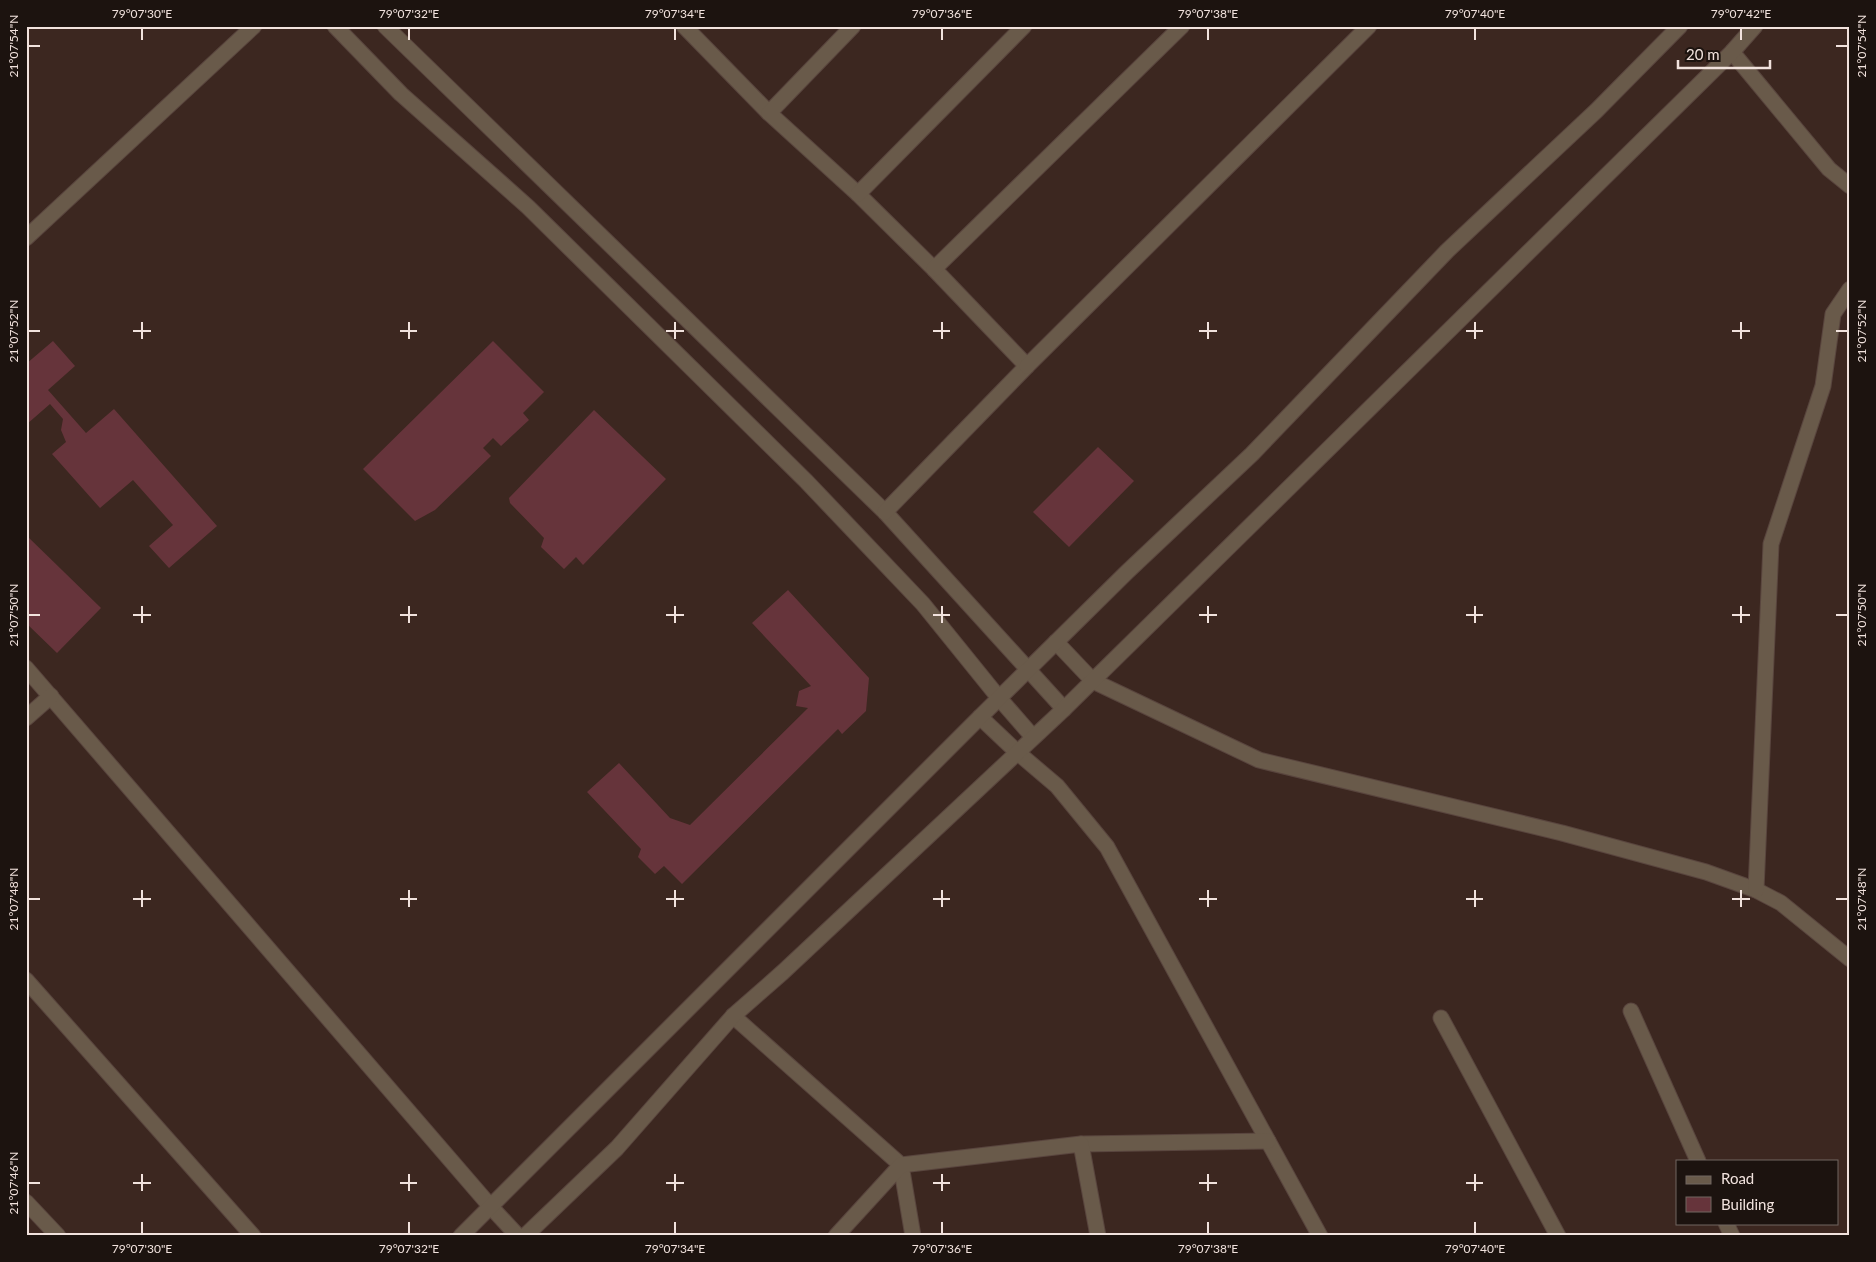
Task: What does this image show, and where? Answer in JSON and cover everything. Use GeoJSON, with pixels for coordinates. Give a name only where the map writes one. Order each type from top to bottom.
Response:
{"type":"FeatureCollection","features":[{"type":"Feature","properties":{"kind":"street"},"geometry":{"type":"LineString","coordinates":[[26,238],[254,26]]}},
{"type":"Feature","properties":{"kind":"street"},"geometry":{"type":"LineString","coordinates":[[336,26],[401,94],[528,207],[806,482],[923,604],[999,698],[1034,737]]}},
{"type":"Feature","properties":{"kind":"street"},"geometry":{"type":"LineString","coordinates":[[385,26],[885,512],[1064,710]]}},
{"type":"Feature","properties":{"kind":"street"},"geometry":{"type":"LineString","coordinates":[[684,26],[769,113],[858,194],[934,269],[1027,366]]}},
{"type":"Feature","properties":{"kind":"street"},"geometry":{"type":"LineString","coordinates":[[769,113],[853,26]]}},
{"type":"Feature","properties":{"kind":"street"},"geometry":{"type":"LineString","coordinates":[[858,194],[1024,26]]}},
{"type":"Feature","properties":{"kind":"street"},"geometry":{"type":"LineString","coordinates":[[934,269],[1182,26]]}},
{"type":"Feature","properties":{"kind":"street"},"geometry":{"type":"LineString","coordinates":[[885,512],[1027,366],[1369,26]]}},
{"type":"Feature","properties":{"kind":"street"},"geometry":{"type":"LineString","coordinates":[[461,1236],[999,698],[1252,454],[1446,251],[1596,111],[1680,26]]}},
{"type":"Feature","properties":{"kind":"street"},"geometry":{"type":"LineString","coordinates":[[525,1236],[617,1148],[733,1016],[783,972],[1064,710],[1732,52],[1755,26]]}},
{"type":"Feature","properties":{"kind":"street"},"geometry":{"type":"LineString","coordinates":[[1732,52],[1829,169],[1850,186]]}},
{"type":"Feature","properties":{"kind":"street"},"geometry":{"type":"LineString","coordinates":[[1756,890],[1771,544],[1823,386],[1833,314],[1850,289]]}},
{"type":"Feature","properties":{"kind":"street"},"geometry":{"type":"LineString","coordinates":[[1056,642],[1093,681],[1259,760],[1571,835],[1706,872],[1756,890],[1781,903],[1850,958]]}},
{"type":"Feature","properties":{"kind":"street"},"geometry":{"type":"LineString","coordinates":[[26,668],[518,1236]]}},
{"type":"Feature","properties":{"kind":"street"},"geometry":{"type":"LineString","coordinates":[[26,718],[51,696]]}},
{"type":"Feature","properties":{"kind":"street"},"geometry":{"type":"LineString","coordinates":[[980,717],[1057,786],[1107,846],[1320,1236]]}},
{"type":"Feature","properties":{"kind":"street"},"geometry":{"type":"LineString","coordinates":[[26,980],[254,1236]]}},
{"type":"Feature","properties":{"kind":"street"},"geometry":{"type":"LineString","coordinates":[[1631,1011],[1698,1160]]}},
{"type":"Feature","properties":{"kind":"street"},"geometry":{"type":"LineString","coordinates":[[733,1016],[901,1164],[913,1236]]}},
{"type":"Feature","properties":{"kind":"street"},"geometry":{"type":"LineString","coordinates":[[1441,1018],[1558,1236]]}},
{"type":"Feature","properties":{"kind":"street"},"geometry":{"type":"LineString","coordinates":[[836,1236],[901,1164],[1081,1144],[1268,1140]]}},
{"type":"Feature","properties":{"kind":"street"},"geometry":{"type":"LineString","coordinates":[[1081,1144],[1098,1236]]}},
{"type":"Feature","properties":{"kind":"street"},"geometry":{"type":"LineString","coordinates":[[26,1202],[58,1236]]}},
{"type":"Feature","properties":{"kind":"street"},"geometry":{"type":"LineString","coordinates":[[1726,1224],[1732,1236]]}},
{"type":"Feature","properties":{"kind":"building"},"geometry":{"type":"Polygon","coordinates":[[[53,341],[75,366],[48,390],[86,433],[114,409],[217,526],[169,568],[149,546],[173,525],[133,480],[100,508],[52,454],[66,442],[61,430],[63,419],[50,404],[26,423],[26,364],[53,341]]]}},
{"type":"Feature","properties":{"kind":"building"},"geometry":{"type":"Polygon","coordinates":[[[493,341],[544,392],[523,413],[529,420],[501,446],[493,438],[483,448],[491,456],[435,510],[415,521],[363,469],[493,341]]]}},
{"type":"Feature","properties":{"kind":"building"},"geometry":{"type":"Polygon","coordinates":[[[594,410],[666,479],[583,565],[576,557],[564,569],[541,547],[544,538],[510,503],[509,498],[594,410]]]}},
{"type":"Feature","properties":{"kind":"building"},"geometry":{"type":"Polygon","coordinates":[[[1098,447],[1134,481],[1069,547],[1033,512],[1098,447]]]}},
{"type":"Feature","properties":{"kind":"building"},"geometry":{"type":"Polygon","coordinates":[[[26,535],[101,608],[57,653],[26,623],[26,535]]]}},
{"type":"Feature","properties":{"kind":"building"},"geometry":{"type":"Polygon","coordinates":[[[788,590],[869,678],[866,711],[842,734],[838,729],[682,884],[664,866],[655,874],[638,857],[641,849],[587,792],[619,763],[670,818],[690,825],[808,708],[796,706],[799,691],[811,686],[752,623],[788,590]]]}}]}
